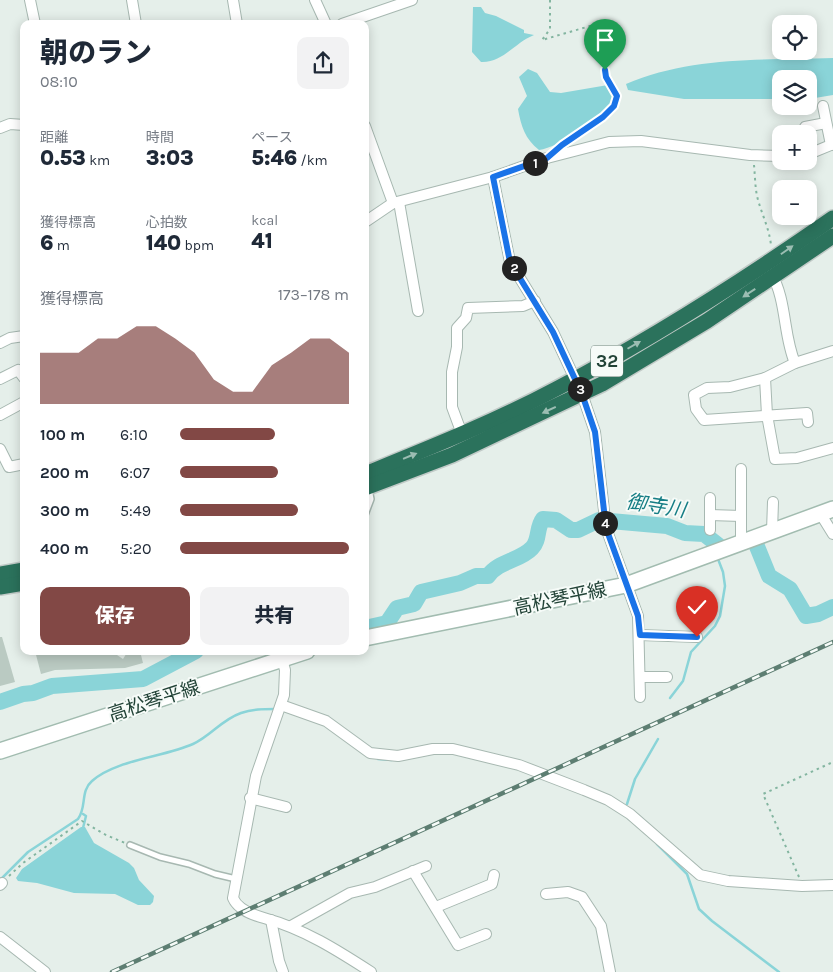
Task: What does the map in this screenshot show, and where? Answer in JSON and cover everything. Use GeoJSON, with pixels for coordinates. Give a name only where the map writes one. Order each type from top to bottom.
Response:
{"type":"FeatureCollection","features":[{"type":"Feature","properties":{"kind":"highway","name":"32"},"geometry":{"type":"LineString","coordinates":[[369,482],[452,454],[602,384],[699,326],[833,218]]}},
{"type":"Feature","properties":{"kind":"highway","name":"32"},"geometry":{"type":"LineString","coordinates":[[369,481],[576,378],[698,308],[833,236]]}},
{"type":"Feature","properties":{"kind":"highway"},"geometry":{"type":"LineString","coordinates":[[0,574],[20,571]]}},
{"type":"Feature","properties":{"kind":"highway"},"geometry":{"type":"LineString","coordinates":[[0,587],[20,584]]}},
{"type":"Feature","properties":{"kind":"main road","name":"高松琴平線"},"geometry":{"type":"LineString","coordinates":[[369,637],[626,585],[827,511]]}},
{"type":"Feature","properties":{"kind":"main road","name":"高松琴平線"},"geometry":{"type":"LineString","coordinates":[[0,751],[294,655]]}},
{"type":"Feature","properties":{"kind":"street"},"geometry":{"type":"LineString","coordinates":[[30,0],[34,20]]}},
{"type":"Feature","properties":{"kind":"street"},"geometry":{"type":"LineString","coordinates":[[132,0],[135,20]]}},
{"type":"Feature","properties":{"kind":"street"},"geometry":{"type":"LineString","coordinates":[[233,0],[236,20]]}},
{"type":"Feature","properties":{"kind":"street"},"geometry":{"type":"LineString","coordinates":[[315,0],[324,20]]}},
{"type":"Feature","properties":{"kind":"street"},"geometry":{"type":"LineString","coordinates":[[354,20],[412,0]]}},
{"type":"Feature","properties":{"kind":"street"},"geometry":{"type":"LineString","coordinates":[[817,151],[832,144],[823,106]]}},
{"type":"Feature","properties":{"kind":"street"},"geometry":{"type":"LineString","coordinates":[[813,125],[826,122]]}},
{"type":"Feature","properties":{"kind":"street"},"geometry":{"type":"LineString","coordinates":[[0,128],[10,124],[20,125]]}},
{"type":"Feature","properties":{"kind":"street"},"geometry":{"type":"LineString","coordinates":[[369,136],[396,203],[418,311]]}},
{"type":"Feature","properties":{"kind":"street"},"geometry":{"type":"LineString","coordinates":[[369,220],[396,203],[493,177],[547,158],[609,142],[641,141],[772,156]]}},
{"type":"Feature","properties":{"kind":"street"},"geometry":{"type":"LineString","coordinates":[[493,177],[510,262],[553,332],[576,378],[595,432],[605,521],[638,616],[640,635],[640,697]]}},
{"type":"Feature","properties":{"kind":"street"},"geometry":{"type":"LineString","coordinates":[[769,271],[778,288],[788,345],[796,363]]}},
{"type":"Feature","properties":{"kind":"street"},"geometry":{"type":"LineString","coordinates":[[462,434],[452,407],[452,372],[457,348],[457,328],[466,318],[468,308],[523,306],[535,302]]}},
{"type":"Feature","properties":{"kind":"street"},"geometry":{"type":"LineString","coordinates":[[0,343],[10,338],[20,337]]}},
{"type":"Feature","properties":{"kind":"street"},"geometry":{"type":"LineString","coordinates":[[808,422],[807,413],[704,420],[696,409],[694,395],[707,388],[730,387],[765,378],[796,363],[833,351]]}},
{"type":"Feature","properties":{"kind":"street"},"geometry":{"type":"LineString","coordinates":[[0,379],[18,370],[20,373]]}},
{"type":"Feature","properties":{"kind":"street"},"geometry":{"type":"LineString","coordinates":[[765,378],[766,415],[775,459],[797,458],[833,448]]}},
{"type":"Feature","properties":{"kind":"street"},"geometry":{"type":"LineString","coordinates":[[0,415],[20,404]]}},
{"type":"Feature","properties":{"kind":"street"},"geometry":{"type":"LineString","coordinates":[[0,449],[9,467],[20,465]]}},
{"type":"Feature","properties":{"kind":"street"},"geometry":{"type":"LineString","coordinates":[[741,469],[741,543]]}},
{"type":"Feature","properties":{"kind":"street"},"geometry":{"type":"LineString","coordinates":[[710,498],[710,530]]}},
{"type":"Feature","properties":{"kind":"street"},"geometry":{"type":"LineString","coordinates":[[772,531],[773,502]]}},
{"type":"Feature","properties":{"kind":"street"},"geometry":{"type":"LineString","coordinates":[[827,511],[833,534]]}},
{"type":"Feature","properties":{"kind":"street"},"geometry":{"type":"LineString","coordinates":[[710,515],[741,516]]}},
{"type":"Feature","properties":{"kind":"street"},"geometry":{"type":"LineString","coordinates":[[640,635],[697,637]]}},
{"type":"Feature","properties":{"kind":"street"},"geometry":{"type":"LineString","coordinates":[[282,659],[286,683],[280,709],[250,798],[233,898],[237,906],[258,916],[291,926],[328,944],[371,972]]}},
{"type":"Feature","properties":{"kind":"street"},"geometry":{"type":"LineString","coordinates":[[640,677],[667,677]]}},
{"type":"Feature","properties":{"kind":"street"},"geometry":{"type":"LineString","coordinates":[[280,709],[326,720],[370,753],[383,756],[398,756],[433,749],[453,749],[519,765],[584,790],[608,800],[630,814],[700,875],[728,881],[802,886],[833,885]]}},
{"type":"Feature","properties":{"kind":"street"},"geometry":{"type":"LineString","coordinates":[[250,798],[286,808]]}},
{"type":"Feature","properties":{"kind":"street"},"geometry":{"type":"LineString","coordinates":[[291,926],[350,893],[375,887],[426,866]]}},
{"type":"Feature","properties":{"kind":"street"},"geometry":{"type":"LineString","coordinates":[[413,871],[458,944],[486,934]]}},
{"type":"Feature","properties":{"kind":"street"},"geometry":{"type":"LineString","coordinates":[[436,907],[492,884],[494,875]]}},
{"type":"Feature","properties":{"kind":"street"},"geometry":{"type":"LineString","coordinates":[[546,894],[568,892],[582,897],[601,926],[610,972]]}},
{"type":"Feature","properties":{"kind":"street"},"geometry":{"type":"LineString","coordinates":[[271,920],[278,961],[283,972]]}},
{"type":"Feature","properties":{"kind":"street"},"geometry":{"type":"LineString","coordinates":[[0,937],[45,972]]}},
{"type":"Feature","properties":{"kind":"lane"},"geometry":{"type":"LineString","coordinates":[[130,845],[160,857],[236,879]]}},
{"type":"Feature","properties":{"kind":"path"},"geometry":{"type":"LineString","coordinates":[[550,0],[550,29],[542,40],[596,24],[603,51],[606,77],[617,96],[614,106],[603,117],[562,145]]}},
{"type":"Feature","properties":{"kind":"path"},"geometry":{"type":"LineString","coordinates":[[754,155],[757,194],[764,220],[770,230],[771,250]]}},
{"type":"Feature","properties":{"kind":"path"},"geometry":{"type":"LineString","coordinates":[[802,886],[763,794],[833,762]]}},
{"type":"Feature","properties":{"kind":"path"},"geometry":{"type":"LineString","coordinates":[[1,884],[23,863],[78,823],[85,822],[106,835],[130,845]]}},
{"type":"Feature","properties":{"kind":"water"},"geometry":{"type":"Polygon","coordinates":[[[473,7],[481,7],[485,13],[496,16],[524,30],[524,33],[534,35],[502,56],[481,62],[472,52],[473,7]]]}},
{"type":"Feature","properties":{"kind":"water"},"geometry":{"type":"Polygon","coordinates":[[[817,58],[833,58],[833,95],[817,98],[817,70],[772,70],[772,99],[684,99],[628,90],[626,84],[676,68],[702,64],[728,61],[817,60],[817,58]]]}},
{"type":"Feature","properties":{"kind":"water"},"geometry":{"type":"Polygon","coordinates":[[[528,69],[537,73],[550,92],[561,93],[608,85],[614,95],[613,102],[599,116],[579,131],[558,144],[539,150],[524,132],[518,109],[527,96],[519,77],[528,69]]]}},
{"type":"Feature","properties":{"kind":"water"},"geometry":{"type":"Polygon","coordinates":[[[81,827],[85,827],[94,843],[129,863],[134,868],[139,880],[154,896],[153,902],[150,905],[138,905],[115,894],[74,893],[37,883],[18,881],[16,878],[22,869],[81,827]]]}},
{"type":"Feature","properties":{"kind":"building"},"geometry":{"type":"Polygon","coordinates":[[[0,637],[2,637],[15,682],[0,686],[0,637]]]}},
{"type":"Feature","properties":{"kind":"building"},"geometry":{"type":"Polygon","coordinates":[[[36,655],[117,655],[123,659],[126,655],[141,655],[143,663],[125,668],[55,670],[41,674],[36,655]]]}},
{"type":"Feature","properties":{"kind":"waterway","name":"御寺川"},"geometry":{"type":"LineString","coordinates":[[369,627],[387,623],[397,608],[414,604],[421,592],[460,583],[476,576],[488,576],[497,567],[521,556],[534,545],[543,519],[556,520],[571,530],[578,530],[599,520],[667,526],[685,533],[704,534],[718,545]]}},
{"type":"Feature","properties":{"kind":"waterway","name":"御寺川"},"geometry":{"type":"LineString","coordinates":[[756,544],[769,576],[790,589],[806,616],[818,614],[833,607]]}},
{"type":"Feature","properties":{"kind":"waterway"},"geometry":{"type":"LineString","coordinates":[[670,698],[683,681],[691,652],[715,626],[720,616],[725,586],[723,572],[718,559],[720,558]]}},
{"type":"Feature","properties":{"kind":"waterway","name":"御寺川"},"geometry":{"type":"LineString","coordinates":[[0,702],[52,686],[143,679],[188,655]]}},
{"type":"Feature","properties":{"kind":"waterway"},"geometry":{"type":"LineString","coordinates":[[0,880],[28,852],[78,819],[88,785],[102,774],[126,763],[193,744],[241,713],[262,709],[275,709]]}},
{"type":"Feature","properties":{"kind":"waterway"},"geometry":{"type":"LineString","coordinates":[[627,804],[635,779],[658,739]]}},
{"type":"Feature","properties":{"kind":"waterway"},"geometry":{"type":"LineString","coordinates":[[378,759],[392,760]]}},
{"type":"Feature","properties":{"kind":"waterway"},"geometry":{"type":"LineString","coordinates":[[83,814],[86,816],[83,828]]}},
{"type":"Feature","properties":{"kind":"waterway"},"geometry":{"type":"LineString","coordinates":[[657,844],[687,874],[699,909],[779,972]]}},
{"type":"Feature","properties":{"kind":"railway"},"geometry":{"type":"LineString","coordinates":[[112,972],[833,642]]}},
{"type":"Feature","properties":{"kind":"route"},"geometry":{"type":"LineString","coordinates":[[605,70],[606,77],[617,96],[614,106],[603,117],[562,145],[547,158],[493,177],[510,262],[553,332],[576,378],[595,432],[606,528],[638,616],[640,635],[697,637]]}}]}
